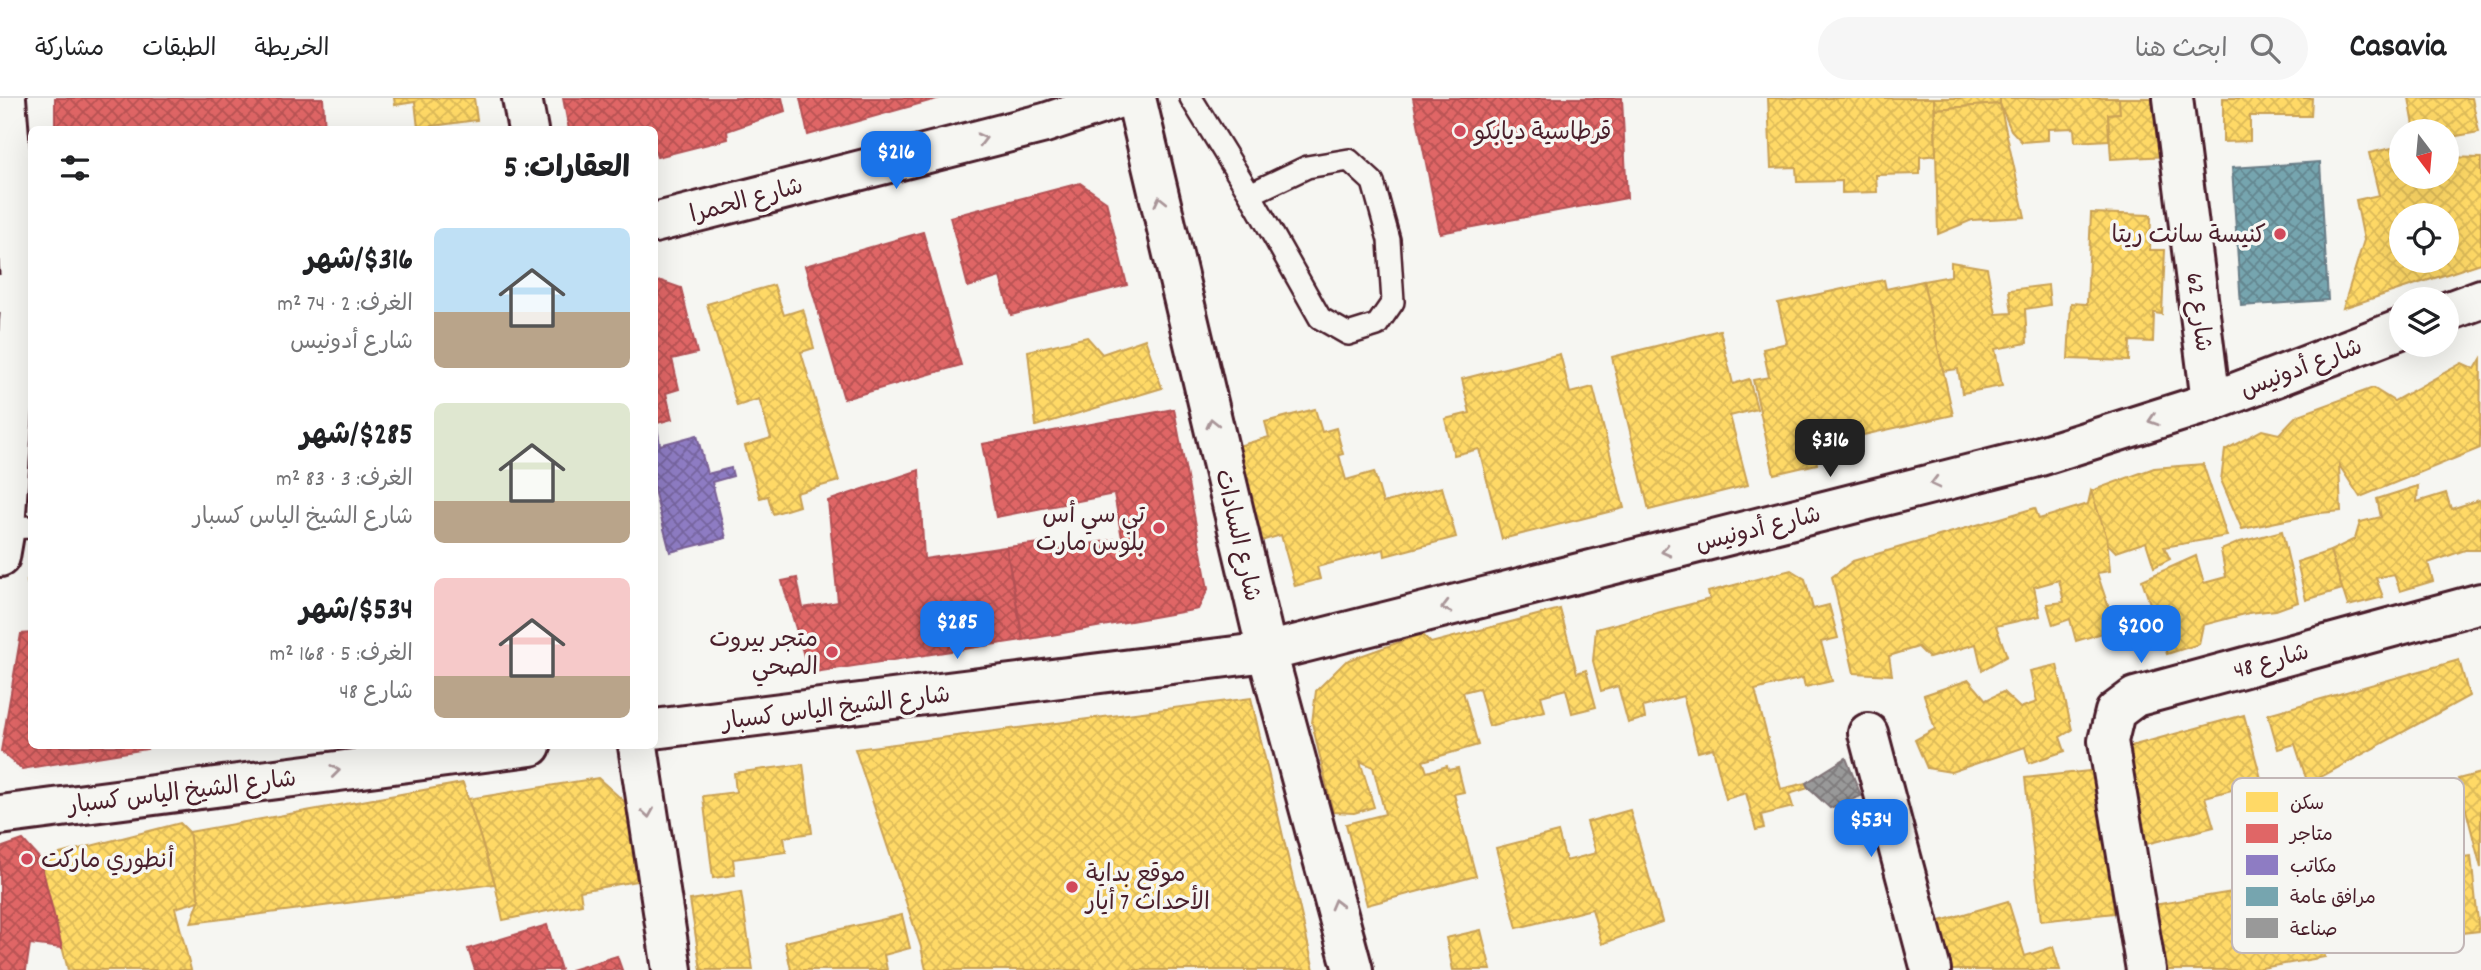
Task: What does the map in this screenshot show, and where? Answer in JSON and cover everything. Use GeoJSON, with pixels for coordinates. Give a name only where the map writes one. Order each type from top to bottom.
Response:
{"type":"FeatureCollection","features":[{"type":"Feature","properties":{"kind":"street"},"geometry":{"type":"LineString","coordinates":[[6,98],[18,293],[12,538]]}},
{"type":"Feature","properties":{"kind":"street"},"geometry":{"type":"LineString","coordinates":[[522,98],[527,126]]}},
{"type":"Feature","properties":{"kind":"street","name":"شارع الحمرا"},"geometry":{"type":"LineString","coordinates":[[658,222],[1045,123],[1120,98]]}},
{"type":"Feature","properties":{"kind":"street","name":"شارع السادات"},"geometry":{"type":"LineString","coordinates":[[1136,98],[1267,652],[1353,970]]}},
{"type":"Feature","properties":{"kind":"street","name":"شارع 62"},"geometry":{"type":"LineString","coordinates":[[2174,98],[2211,401]]}},
{"type":"Feature","properties":{"kind":"street"},"geometry":{"type":"LineString","coordinates":[[2459,307],[2481,299]]}},
{"type":"Feature","properties":{"kind":"street","name":"شارع أدونيس"},"geometry":{"type":"LineString","coordinates":[[1267,652],[2034,458],[2211,401],[2389,334]]}},
{"type":"Feature","properties":{"kind":"street","name":"شارع 48"},"geometry":{"type":"LineString","coordinates":[[2146,970],[2108,741],[2115,712],[2135,697],[2481,603]]}},
{"type":"Feature","properties":{"kind":"street","name":"شارع الشيخ الياس كسبار"},"geometry":{"type":"LineString","coordinates":[[658,728],[1267,652]]}},
{"type":"Feature","properties":{"kind":"street"},"geometry":{"type":"LineString","coordinates":[[1868,733],[1931,970]]}},
{"type":"Feature","properties":{"kind":"street","name":"شارع الشيخ الياس كسبار"},"geometry":{"type":"LineString","coordinates":[[0,815],[508,749]]}},
{"type":"Feature","properties":{"kind":"street"},"geometry":{"type":"LineString","coordinates":[[638,749],[672,970]]}},
{"type":"Feature","properties":{"kind":"lane"},"geometry":{"type":"LineString","coordinates":[[1191,98],[1250,194],[1320,318],[1348,334],[1377,325],[1393,302],[1389,240],[1373,181],[1349,160],[1307,167],[1250,194]]}},
{"type":"Feature","properties":{"kind":"building: سكن"},"geometry":{"type":"Polygon","coordinates":[[[394,98],[474,98],[477,120],[418,126],[415,102],[395,105],[394,98]]]}},
{"type":"Feature","properties":{"kind":"building: سكن"},"geometry":{"type":"Polygon","coordinates":[[[1768,98],[1934,98],[1936,155],[1920,157],[1920,174],[1876,175],[1877,192],[1842,193],[1842,181],[1797,182],[1796,167],[1771,168],[1768,98]]]}},
{"type":"Feature","properties":{"kind":"building: سكن"},"geometry":{"type":"Polygon","coordinates":[[[1934,98],[2000,98],[2000,104],[1935,109],[1934,98]]]}},
{"type":"Feature","properties":{"kind":"building: سكن"},"geometry":{"type":"Polygon","coordinates":[[[2000,98],[2119,98],[2120,113],[2108,114],[2109,140],[2075,142],[2074,128],[2048,129],[2048,140],[2022,142],[2011,130],[2000,98]]]}},
{"type":"Feature","properties":{"kind":"building: سكن"},"geometry":{"type":"Polygon","coordinates":[[[2119,98],[2164,98],[2168,156],[2111,159],[2108,114],[2120,113],[2119,98]]]}},
{"type":"Feature","properties":{"kind":"building: سكن"},"geometry":{"type":"Polygon","coordinates":[[[2223,98],[2312,98],[2311,116],[2250,116],[2250,141],[2223,142],[2223,98]]]}},
{"type":"Feature","properties":{"kind":"building: سكن"},"geometry":{"type":"Polygon","coordinates":[[[2409,98],[2472,98],[2479,132],[2459,136],[2459,119],[2413,119],[2409,98]]]}},
{"type":"Feature","properties":{"kind":"building: سكن"},"geometry":{"type":"Polygon","coordinates":[[[2000,104],[2025,217],[1972,220],[1938,234],[1935,109],[2000,104]]]}},
{"type":"Feature","properties":{"kind":"building: سكن"},"geometry":{"type":"Polygon","coordinates":[[[2389,149],[2389,189],[2459,189],[2459,157],[2481,158],[2481,263],[2459,270],[2459,203],[2389,203],[2389,273],[2450,273],[2407,287],[2389,287],[2389,293],[2343,308],[2364,240],[2356,200],[2379,195],[2369,153],[2389,149]]]}},
{"type":"Feature","properties":{"kind":"building: سكن"},"geometry":{"type":"Polygon","coordinates":[[[2091,213],[2151,215],[2150,250],[2165,250],[2162,314],[2154,313],[2153,342],[2130,341],[2129,361],[2068,359],[2071,303],[2087,304],[2091,213]]]}},
{"type":"Feature","properties":{"kind":"building: سكن"},"geometry":{"type":"Polygon","coordinates":[[[1951,262],[1987,268],[1996,314],[2012,313],[2009,290],[2048,285],[2050,305],[2025,309],[2027,343],[1995,349],[2002,386],[1962,393],[1958,369],[1943,371],[1923,281],[1951,276],[1951,262]]]}},
{"type":"Feature","properties":{"kind":"building: سكن"},"geometry":{"type":"Polygon","coordinates":[[[1884,280],[1886,289],[1923,281],[1953,415],[1814,446],[1817,464],[1774,474],[1753,380],[1769,377],[1763,349],[1787,343],[1778,303],[1884,280]]]}},
{"type":"Feature","properties":{"kind":"building: سكن"},"geometry":{"type":"Polygon","coordinates":[[[774,285],[784,315],[803,309],[814,348],[801,352],[839,481],[796,493],[799,506],[773,514],[768,496],[760,498],[745,446],[771,438],[759,399],[737,406],[707,304],[774,285]]]}},
{"type":"Feature","properties":{"kind":"building: سكن"},"geometry":{"type":"Polygon","coordinates":[[[1720,330],[1733,384],[1749,379],[1757,409],[1730,416],[1748,485],[1649,510],[1612,357],[1720,330]]]}},
{"type":"Feature","properties":{"kind":"building: سكن"},"geometry":{"type":"Polygon","coordinates":[[[1087,337],[1102,354],[1145,339],[1162,388],[1036,426],[1028,351],[1087,337]]]}},
{"type":"Feature","properties":{"kind":"building: سكن"},"geometry":{"type":"Polygon","coordinates":[[[1560,354],[1570,393],[1593,387],[1624,508],[1502,539],[1479,449],[1454,455],[1445,419],[1470,413],[1462,379],[1560,354]]]}},
{"type":"Feature","properties":{"kind":"building: سكن"},"geometry":{"type":"Polygon","coordinates":[[[2481,359],[2480,448],[2360,497],[2339,465],[2341,511],[2242,529],[2221,480],[2225,450],[2262,430],[2279,434],[2296,416],[2373,388],[2394,401],[2462,363],[2475,369],[2481,359]]]}},
{"type":"Feature","properties":{"kind":"building: سكن"},"geometry":{"type":"Polygon","coordinates":[[[1315,409],[1322,432],[1336,428],[1343,454],[1339,455],[1346,480],[1374,472],[1383,503],[1442,487],[1456,537],[1385,556],[1384,549],[1317,567],[1320,579],[1295,586],[1281,535],[1261,541],[1235,447],[1269,437],[1265,422],[1315,409]]]}},
{"type":"Feature","properties":{"kind":"building: سكن"},"geometry":{"type":"Polygon","coordinates":[[[2203,464],[2227,536],[2164,547],[2170,559],[2154,567],[2146,542],[2116,552],[2108,544],[2091,491],[2154,468],[2203,464]]]}},
{"type":"Feature","properties":{"kind":"building: سكن"},"geometry":{"type":"Polygon","coordinates":[[[2418,486],[2417,502],[2446,493],[2451,509],[2479,500],[2481,550],[2465,550],[2428,563],[2433,581],[2400,591],[2394,574],[2376,578],[2383,597],[2348,606],[2330,551],[2355,539],[2360,522],[2381,517],[2377,499],[2418,486]]]}},
{"type":"Feature","properties":{"kind":"building: سكن"},"geometry":{"type":"Polygon","coordinates":[[[2091,491],[2107,538],[2110,571],[2097,573],[2116,629],[2076,641],[2070,619],[2053,625],[2047,604],[2064,602],[2059,580],[2034,587],[2040,616],[1996,626],[2007,656],[1982,670],[1976,644],[1929,658],[1918,647],[1889,656],[1892,675],[1854,673],[1832,577],[1853,561],[2035,508],[2039,519],[2088,504],[2091,491]]]}},
{"type":"Feature","properties":{"kind":"building: سكن"},"geometry":{"type":"Polygon","coordinates":[[[2282,531],[2298,602],[2276,610],[2249,613],[2203,625],[2199,644],[2167,654],[2142,580],[2196,556],[2204,583],[2226,577],[2221,550],[2282,531]]]}},
{"type":"Feature","properties":{"kind":"building: سكن"},"geometry":{"type":"Polygon","coordinates":[[[2330,551],[2342,589],[2306,600],[2297,562],[2330,551]]]}},
{"type":"Feature","properties":{"kind":"building: سكن"},"geometry":{"type":"Polygon","coordinates":[[[1791,570],[1805,579],[1813,609],[1829,605],[1838,638],[1821,642],[1832,681],[1805,687],[1803,678],[1755,690],[1781,789],[1806,783],[1808,788],[1789,794],[1793,807],[1761,815],[1764,828],[1756,830],[1746,793],[1726,799],[1713,748],[1698,752],[1683,696],[1643,707],[1645,718],[1628,723],[1618,686],[1601,691],[1593,661],[1596,629],[1710,599],[1708,592],[1791,570]]]}},
{"type":"Feature","properties":{"kind":"building: سكن"},"geometry":{"type":"Polygon","coordinates":[[[1560,609],[1577,673],[1586,670],[1596,707],[1572,713],[1566,689],[1541,696],[1545,711],[1489,726],[1479,688],[1463,692],[1478,745],[1423,761],[1427,772],[1447,766],[1448,770],[1458,768],[1464,792],[1454,794],[1476,876],[1367,905],[1346,824],[1385,814],[1373,767],[1360,761],[1374,807],[1354,813],[1333,812],[1312,723],[1316,691],[1346,661],[1422,634],[1431,643],[1560,609]]]}},
{"type":"Feature","properties":{"kind":"building: سكن"},"geometry":{"type":"Polygon","coordinates":[[[2459,660],[2469,696],[2319,778],[2306,778],[2295,744],[2278,749],[2268,714],[2459,660]]]}},
{"type":"Feature","properties":{"kind":"building: سكن"},"geometry":{"type":"Polygon","coordinates":[[[2057,665],[2072,730],[2060,737],[2065,751],[2029,763],[2025,747],[1951,772],[1927,768],[1915,740],[1935,729],[1924,695],[1969,680],[1986,700],[2003,692],[2020,708],[2037,702],[2030,671],[2057,665]]]}},
{"type":"Feature","properties":{"kind":"building: سكن"},"geometry":{"type":"Polygon","coordinates":[[[1251,698],[1314,970],[926,970],[921,947],[855,749],[1251,698]]]}},
{"type":"Feature","properties":{"kind":"building: سكن"},"geometry":{"type":"Polygon","coordinates":[[[2244,715],[2261,778],[2232,778],[2232,790],[2205,797],[2214,827],[2146,844],[2120,749],[2244,715]]]}},
{"type":"Feature","properties":{"kind":"building: سكن"},"geometry":{"type":"Polygon","coordinates":[[[803,764],[812,833],[784,837],[786,852],[733,859],[735,875],[713,878],[703,796],[736,792],[734,773],[803,764]]]}},
{"type":"Feature","properties":{"kind":"building: سكن"},"geometry":{"type":"Polygon","coordinates":[[[2098,770],[2114,913],[2041,921],[2025,778],[2098,770]]]}},
{"type":"Feature","properties":{"kind":"building: سكن"},"geometry":{"type":"Polygon","coordinates":[[[2481,773],[2481,868],[2464,802],[2464,778],[2462,778],[2481,773]]]}},
{"type":"Feature","properties":{"kind":"building: سكن"},"geometry":{"type":"Polygon","coordinates":[[[598,778],[627,804],[637,881],[580,891],[582,904],[503,920],[495,884],[468,799],[598,778]]]}},
{"type":"Feature","properties":{"kind":"building: سكن"},"geometry":{"type":"Polygon","coordinates":[[[463,783],[495,884],[191,923],[199,901],[189,832],[463,783]]]}},
{"type":"Feature","properties":{"kind":"building: سكن"},"geometry":{"type":"Polygon","coordinates":[[[1630,810],[1662,922],[1602,944],[1592,909],[1517,928],[1496,848],[1558,832],[1566,861],[1596,853],[1587,822],[1630,810]]]}},
{"type":"Feature","properties":{"kind":"building: سكن"},"geometry":{"type":"Polygon","coordinates":[[[180,823],[189,832],[199,901],[175,908],[191,970],[68,970],[40,859],[180,823]]]}},
{"type":"Feature","properties":{"kind":"building: سكن"},"geometry":{"type":"Polygon","coordinates":[[[2471,856],[2479,931],[2464,933],[2464,857],[2471,856]]]}},
{"type":"Feature","properties":{"kind":"building: سكن"},"geometry":{"type":"Polygon","coordinates":[[[741,892],[753,970],[701,970],[690,900],[741,892]]]}},
{"type":"Feature","properties":{"kind":"building: سكن"},"geometry":{"type":"Polygon","coordinates":[[[2232,892],[2232,953],[2324,953],[2325,957],[2250,970],[2164,970],[2153,905],[2232,892]]]}},
{"type":"Feature","properties":{"kind":"building: سكن"},"geometry":{"type":"Polygon","coordinates":[[[2008,901],[2025,956],[2053,947],[2060,970],[1951,970],[1937,922],[2008,901]]]}},
{"type":"Feature","properties":{"kind":"building: سكن"},"geometry":{"type":"Polygon","coordinates":[[[902,915],[910,948],[884,955],[887,970],[791,970],[785,942],[902,915]]]}},
{"type":"Feature","properties":{"kind":"building: سكن"},"geometry":{"type":"Polygon","coordinates":[[[1481,930],[1491,970],[1453,970],[1446,938],[1481,930]]]}},
{"type":"Feature","properties":{"kind":"building: متاجر"},"geometry":{"type":"Polygon","coordinates":[[[55,98],[323,98],[325,126],[55,126],[55,98]]]}},
{"type":"Feature","properties":{"kind":"building: متاجر"},"geometry":{"type":"Polygon","coordinates":[[[563,98],[782,98],[785,111],[727,131],[728,139],[658,157],[658,126],[568,126],[563,98]]]}},
{"type":"Feature","properties":{"kind":"building: متاجر"},"geometry":{"type":"Polygon","coordinates":[[[800,98],[940,98],[808,135],[800,98]]]}},
{"type":"Feature","properties":{"kind":"building: متاجر"},"geometry":{"type":"Polygon","coordinates":[[[1413,98],[1622,98],[1627,198],[1440,233],[1413,98]]]}},
{"type":"Feature","properties":{"kind":"building: متاجر"},"geometry":{"type":"Polygon","coordinates":[[[1080,183],[1106,201],[1127,285],[1011,315],[1000,277],[968,287],[950,217],[1080,183]]]}},
{"type":"Feature","properties":{"kind":"building: متاجر"},"geometry":{"type":"Polygon","coordinates":[[[923,232],[961,365],[844,399],[805,266],[923,232]]]}},
{"type":"Feature","properties":{"kind":"building: متاجر"},"geometry":{"type":"Polygon","coordinates":[[[658,282],[681,288],[697,353],[672,359],[679,389],[666,393],[672,419],[658,423],[658,282]]]}},
{"type":"Feature","properties":{"kind":"building: متاجر","name":"تي سي أس بلوس مارت"},"geometry":{"type":"Polygon","coordinates":[[[1174,409],[1208,589],[1198,609],[1023,640],[1006,547],[1040,543],[1041,553],[1122,538],[1114,494],[996,517],[982,444],[1174,409]]]}},
{"type":"Feature","properties":{"kind":"building: متاجر"},"geometry":{"type":"Polygon","coordinates":[[[919,470],[924,559],[1006,547],[1023,640],[809,673],[782,581],[797,578],[803,608],[838,602],[828,501],[919,470]]]}},
{"type":"Feature","properties":{"kind":"building: متاجر"},"geometry":{"type":"Polygon","coordinates":[[[28,633],[28,749],[147,749],[22,769],[1,751],[21,634],[28,633]]]}},
{"type":"Feature","properties":{"kind":"building: متاجر"},"geometry":{"type":"Polygon","coordinates":[[[23,840],[40,859],[62,948],[30,944],[26,970],[0,970],[0,848],[23,840]]]}},
{"type":"Feature","properties":{"kind":"building: متاجر"},"geometry":{"type":"Polygon","coordinates":[[[547,925],[561,970],[475,970],[468,949],[547,925]]]}},
{"type":"Feature","properties":{"kind":"building: متاجر"},"geometry":{"type":"Polygon","coordinates":[[[617,956],[622,970],[571,970],[617,956]]]}},
{"type":"Feature","properties":{"kind":"building: مكاتب"},"geometry":{"type":"Polygon","coordinates":[[[658,432],[660,445],[697,435],[707,474],[731,468],[733,476],[712,482],[726,538],[670,552],[658,506],[658,432]]]}},
{"type":"Feature","properties":{"kind":"building: مرافق عامة","name":"كنيسة سانت ريتا"},"geometry":{"type":"Polygon","coordinates":[[[2320,162],[2328,300],[2241,306],[2232,168],[2320,162]]]}},
{"type":"Feature","properties":{"kind":"building: صناعة"},"geometry":{"type":"Polygon","coordinates":[[[1846,758],[1861,796],[1830,808],[1806,783],[1846,758]]]}},
{"type":"Feature","properties":{"kind":"place","name":"قرطاسية ديابكو"},"geometry":{"type":"Point","coordinates":[1460,131]}},
{"type":"Feature","properties":{"kind":"place","name":"كنيسة سانت ريتا"},"geometry":{"type":"Point","coordinates":[2280,234]}},
{"type":"Feature","properties":{"kind":"place","name":"تي سي أس بلوس مارت"},"geometry":{"type":"Point","coordinates":[1159,528]}},
{"type":"Feature","properties":{"kind":"place","name":"متجر بيروت الصحي"},"geometry":{"type":"Point","coordinates":[832,652]}},
{"type":"Feature","properties":{"kind":"place","name":"أنطوري ماركت"},"geometry":{"type":"Point","coordinates":[27,859]}},
{"type":"Feature","properties":{"kind":"place","name":"موقع بداية الأحداث 7 أيار"},"geometry":{"type":"Point","coordinates":[1072,887]}}]}
